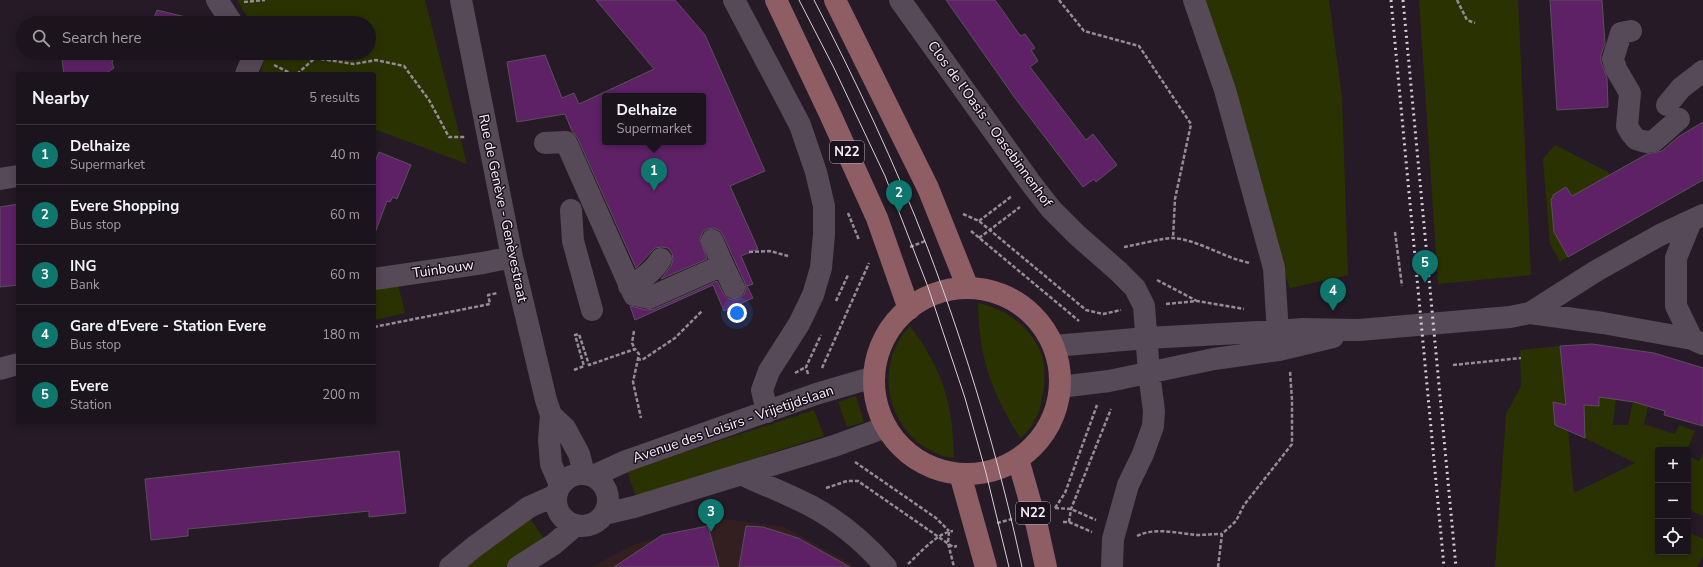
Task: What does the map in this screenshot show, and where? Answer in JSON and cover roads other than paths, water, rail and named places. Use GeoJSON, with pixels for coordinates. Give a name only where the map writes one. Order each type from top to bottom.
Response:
{"type":"FeatureCollection","features":[{"type":"Feature","properties":{"kind":"main road","name":"N22"},"geometry":{"type":"LineString","coordinates":[[776,0],[871,205],[909,309]]}},
{"type":"Feature","properties":{"kind":"main road"},"geometry":{"type":"LineString","coordinates":[[835,0],[928,188],[968,288]]}},
{"type":"Feature","properties":{"kind":"main road"},"geometry":{"type":"LineString","coordinates":[[968,288],[995,292],[1020,304],[1040,322],[1054,346],[1059,366],[1060,387],[1056,408],[1048,428],[1035,446],[1018,459],[999,469],[986,472],[960,474],[938,470],[917,460],[899,445],[886,427],[876,403],[874,377],[879,351],[891,328],[909,309],[931,296],[955,289],[968,288]]}},
{"type":"Feature","properties":{"kind":"main road","name":"N22"},"geometry":{"type":"LineString","coordinates":[[1018,459],[1046,567]]}},
{"type":"Feature","properties":{"kind":"main road"},"geometry":{"type":"LineString","coordinates":[[960,474],[986,567]]}},
{"type":"Feature","properties":{"kind":"street"},"geometry":{"type":"LineString","coordinates":[[217,0],[227,16]]}},
{"type":"Feature","properties":{"kind":"street","name":"Rue de Genève - Genèvestraat"},"geometry":{"type":"LineString","coordinates":[[461,0],[512,257],[551,415],[548,440],[558,490]]}},
{"type":"Feature","properties":{"kind":"street"},"geometry":{"type":"LineString","coordinates":[[734,0],[800,125],[816,172],[824,206],[824,234],[821,268],[813,295],[799,324],[769,371],[762,390],[767,412]]}},
{"type":"Feature","properties":{"kind":"street","name":"Clos de l'Oasis - Oasebinnenhof"},"geometry":{"type":"LineString","coordinates":[[900,0],[1034,188],[1077,235],[1135,288],[1144,306],[1149,373],[1154,411],[1153,426],[1143,454],[1128,485],[1113,539],[1112,567]]}},
{"type":"Feature","properties":{"kind":"street"},"geometry":{"type":"LineString","coordinates":[[1194,0],[1225,90],[1274,268],[1282,350]]}},
{"type":"Feature","properties":{"kind":"street"},"geometry":{"type":"LineString","coordinates":[[1631,31],[1621,33],[1614,59],[1616,69],[1630,93],[1627,126],[1636,139],[1646,142],[1654,141],[1673,112],[1681,88],[1703,71]]}},
{"type":"Feature","properties":{"kind":"street"},"geometry":{"type":"LineString","coordinates":[[247,72],[252,60]]}},
{"type":"Feature","properties":{"kind":"street"},"geometry":{"type":"LineString","coordinates":[[545,143],[566,142],[634,295],[649,298],[723,265]]}},
{"type":"Feature","properties":{"kind":"street"},"geometry":{"type":"LineString","coordinates":[[0,179],[16,176]]}},
{"type":"Feature","properties":{"kind":"street"},"geometry":{"type":"LineString","coordinates":[[571,210],[573,241],[592,310]]}},
{"type":"Feature","properties":{"kind":"street"},"geometry":{"type":"LineString","coordinates":[[1520,315],[1660,235],[1697,218]]}},
{"type":"Feature","properties":{"kind":"street"},"geometry":{"type":"LineString","coordinates":[[1697,218],[1676,258],[1676,306],[1697,341]]}},
{"type":"Feature","properties":{"kind":"street"},"geometry":{"type":"LineString","coordinates":[[712,240],[734,288]]}},
{"type":"Feature","properties":{"kind":"street","name":"Tuinbouw"},"geometry":{"type":"LineString","coordinates":[[376,279],[483,263],[512,257]]}},
{"type":"Feature","properties":{"kind":"street"},"geometry":{"type":"LineString","coordinates":[[629,286],[641,280],[655,268],[660,259]]}},
{"type":"Feature","properties":{"kind":"street"},"geometry":{"type":"LineString","coordinates":[[1060,387],[1095,383],[1214,359],[1282,350],[1359,330],[1520,315],[1603,323],[1697,341]]}},
{"type":"Feature","properties":{"kind":"street"},"geometry":{"type":"LineString","coordinates":[[1054,346],[1147,338],[1282,350]]}},
{"type":"Feature","properties":{"kind":"street"},"geometry":{"type":"LineString","coordinates":[[0,369],[16,365]]}},
{"type":"Feature","properties":{"kind":"street","name":"Avenue des Loisirs - Vrijetijdslaan"},"geometry":{"type":"LineString","coordinates":[[589,475],[827,391],[874,377]]}},
{"type":"Feature","properties":{"kind":"street"},"geometry":{"type":"LineString","coordinates":[[551,415],[565,428],[589,475]]}},
{"type":"Feature","properties":{"kind":"street"},"geometry":{"type":"LineString","coordinates":[[604,514],[634,507],[846,442],[886,427]]}},
{"type":"Feature","properties":{"kind":"street"},"geometry":{"type":"LineString","coordinates":[[741,474],[810,506],[844,527],[874,553],[886,567]]}},
{"type":"Feature","properties":{"kind":"street"},"geometry":{"type":"LineString","coordinates":[[450,567],[474,547],[529,507],[558,490],[571,476],[589,475],[600,481],[607,492],[608,505],[604,514],[599,520],[584,526],[576,525],[569,522],[558,511],[556,503],[558,490]]}},
{"type":"Feature","properties":{"kind":"street"},"geometry":{"type":"LineString","coordinates":[[518,567],[554,544],[576,525]]}},
{"type":"Feature","properties":{"kind":"tram line"},"geometry":{"type":"LineString","coordinates":[[799,0],[834,68],[885,176],[928,287],[965,398],[986,473],[1009,567]]}},
{"type":"Feature","properties":{"kind":"tram line"},"geometry":{"type":"LineString","coordinates":[[814,0],[889,154],[928,249],[956,327],[981,406],[1003,486],[1022,567]]}},
{"type":"Feature","properties":{"kind":"railway"},"geometry":{"type":"LineString","coordinates":[[1391,0],[1444,567]]}},
{"type":"Feature","properties":{"kind":"railway"},"geometry":{"type":"LineString","coordinates":[[1403,0],[1456,567]]}},
{"type":"Feature","properties":{"kind":"place","name":"Delhaize"},"geometry":{"type":"Point","coordinates":[654,191]}},
{"type":"Feature","properties":{"kind":"place","name":"Evere Shopping"},"geometry":{"type":"Point","coordinates":[899,213]}},
{"type":"Feature","properties":{"kind":"place","name":"Evere"},"geometry":{"type":"Point","coordinates":[1425,283]}},
{"type":"Feature","properties":{"kind":"place","name":"Gare d'Evere - Station Evere"},"geometry":{"type":"Point","coordinates":[1333,311]}},
{"type":"Feature","properties":{"kind":"place","name":"ING"},"geometry":{"type":"Point","coordinates":[711,532]}}]}
